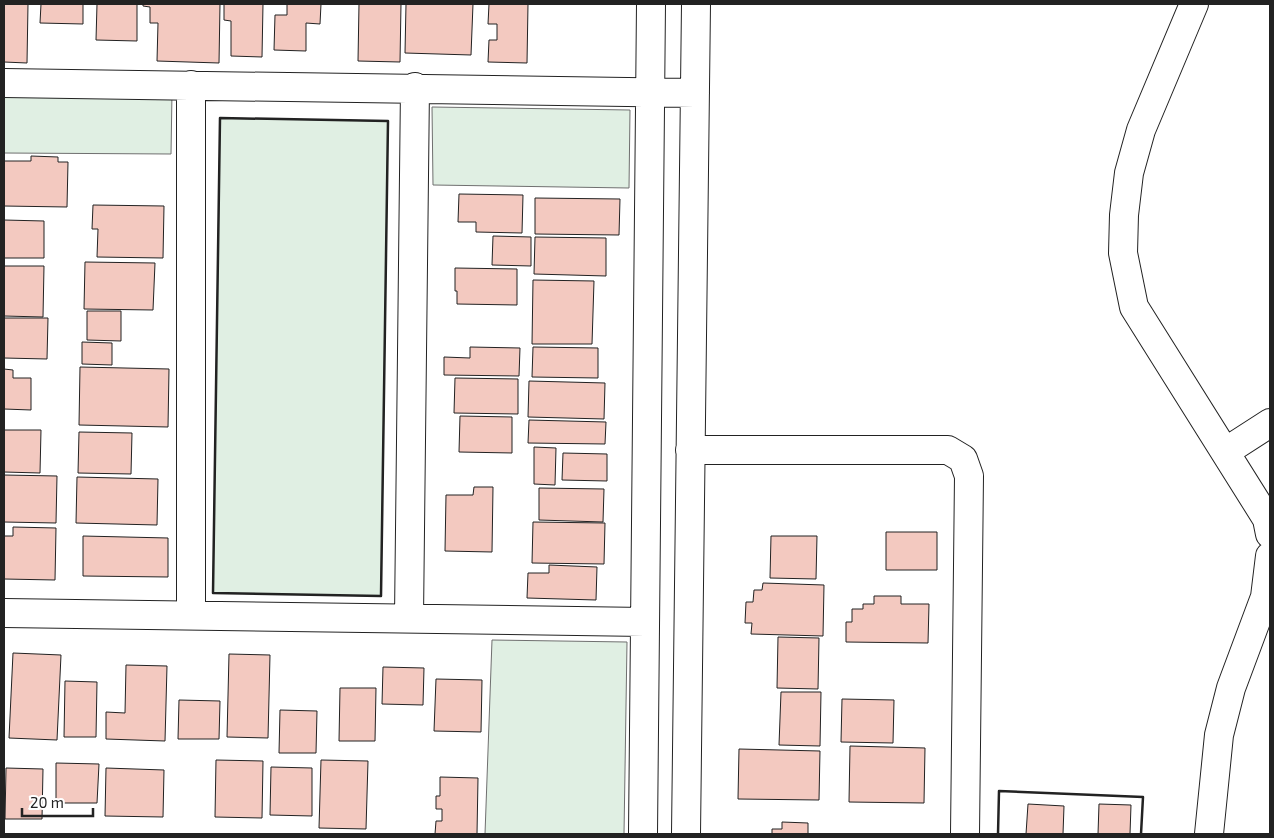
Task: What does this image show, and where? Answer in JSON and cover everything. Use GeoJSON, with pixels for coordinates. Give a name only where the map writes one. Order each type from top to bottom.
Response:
{"type":"FeatureCollection","features":[{"type":"Feature","properties":{"kind":"street"},"geometry":{"type":"LineString","coordinates":[[643,834],[649,93],[652,4]]}},
{"type":"Feature","properties":{"kind":"street"},"geometry":{"type":"LineString","coordinates":[[686,834],[696,4]]}},
{"type":"Feature","properties":{"kind":"street"},"geometry":{"type":"LineString","coordinates":[[1194,4],[1141,130],[1129,173],[1124,215],[1123,253],[1134,307],[1267,519],[1270,534]]}},
{"type":"Feature","properties":{"kind":"street"},"geometry":{"type":"LineString","coordinates":[[4,83],[416,87],[695,93]]}},
{"type":"Feature","properties":{"kind":"street"},"geometry":{"type":"LineString","coordinates":[[192,85],[192,615]]}},
{"type":"Feature","properties":{"kind":"street"},"geometry":{"type":"LineString","coordinates":[[410,618],[416,87]]}},
{"type":"Feature","properties":{"kind":"street"},"geometry":{"type":"LineString","coordinates":[[1225,452],[1270,423]]}},
{"type":"Feature","properties":{"kind":"street"},"geometry":{"type":"LineString","coordinates":[[690,450],[948,450],[963,459],[969,476],[965,834]]}},
{"type":"Feature","properties":{"kind":"street"},"geometry":{"type":"LineString","coordinates":[[1209,834],[1219,735],[1231,688],[1267,597],[1270,556]]}},
{"type":"Feature","properties":{"kind":"street"},"geometry":{"type":"LineString","coordinates":[[4,613],[645,622]]}},
{"type":"Feature","properties":{"kind":"green space"},"geometry":{"type":"Polygon","coordinates":[[[4,91],[172,93],[171,154],[4,153],[4,91]]]}},
{"type":"Feature","properties":{"kind":"green space"},"geometry":{"type":"Polygon","coordinates":[[[432,107],[630,110],[629,188],[433,185],[432,107]]]}},
{"type":"Feature","properties":{"kind":"green space"},"geometry":{"type":"Polygon","coordinates":[[[220,118],[388,121],[381,596],[213,593],[220,118]]]}},
{"type":"Feature","properties":{"kind":"green space"},"geometry":{"type":"Polygon","coordinates":[[[492,640],[627,642],[624,834],[485,834],[492,640]]]}},
{"type":"Feature","properties":{"kind":"building"},"geometry":{"type":"Polygon","coordinates":[[[4,4],[28,4],[27,63],[4,62],[4,4]]]}},
{"type":"Feature","properties":{"kind":"building"},"geometry":{"type":"Polygon","coordinates":[[[41,4],[83,4],[83,24],[40,23],[41,4]]]}},
{"type":"Feature","properties":{"kind":"building"},"geometry":{"type":"Polygon","coordinates":[[[97,4],[137,4],[137,41],[96,40],[97,4]]]}},
{"type":"Feature","properties":{"kind":"building"},"geometry":{"type":"Polygon","coordinates":[[[143,4],[220,4],[219,63],[157,61],[158,23],[150,23],[150,7],[143,6],[143,4]]]}},
{"type":"Feature","properties":{"kind":"building"},"geometry":{"type":"Polygon","coordinates":[[[224,4],[263,4],[262,57],[231,56],[231,21],[224,20],[224,4]]]}},
{"type":"Feature","properties":{"kind":"building"},"geometry":{"type":"Polygon","coordinates":[[[287,4],[321,4],[320,24],[306,23],[306,51],[274,50],[275,15],[287,15],[287,4]]]}},
{"type":"Feature","properties":{"kind":"building"},"geometry":{"type":"Polygon","coordinates":[[[359,4],[401,4],[400,62],[358,61],[359,4]]]}},
{"type":"Feature","properties":{"kind":"building"},"geometry":{"type":"Polygon","coordinates":[[[406,4],[473,4],[471,55],[405,53],[406,4]]]}},
{"type":"Feature","properties":{"kind":"building"},"geometry":{"type":"Polygon","coordinates":[[[489,4],[528,4],[527,63],[488,62],[489,40],[497,40],[497,24],[488,24],[489,4]]]}},
{"type":"Feature","properties":{"kind":"building"},"geometry":{"type":"Polygon","coordinates":[[[31,156],[58,157],[58,162],[68,162],[67,207],[4,206],[4,161],[31,161],[31,156]]]}},
{"type":"Feature","properties":{"kind":"building"},"geometry":{"type":"Polygon","coordinates":[[[459,194],[523,195],[522,233],[476,232],[476,222],[458,222],[459,194]]]}},
{"type":"Feature","properties":{"kind":"building"},"geometry":{"type":"Polygon","coordinates":[[[535,198],[620,199],[619,235],[535,234],[535,198]]]}},
{"type":"Feature","properties":{"kind":"building"},"geometry":{"type":"Polygon","coordinates":[[[93,205],[164,206],[163,258],[97,257],[98,229],[92,229],[93,205]]]}},
{"type":"Feature","properties":{"kind":"building"},"geometry":{"type":"Polygon","coordinates":[[[4,220],[44,221],[44,258],[4,258],[4,220]]]}},
{"type":"Feature","properties":{"kind":"building"},"geometry":{"type":"Polygon","coordinates":[[[493,236],[531,237],[531,266],[492,265],[493,236]]]}},
{"type":"Feature","properties":{"kind":"building"},"geometry":{"type":"Polygon","coordinates":[[[535,237],[606,238],[606,276],[534,274],[535,237]]]}},
{"type":"Feature","properties":{"kind":"building"},"geometry":{"type":"Polygon","coordinates":[[[85,262],[155,263],[153,310],[84,309],[85,262]]]}},
{"type":"Feature","properties":{"kind":"building"},"geometry":{"type":"Polygon","coordinates":[[[4,266],[44,266],[43,317],[4,316],[4,266]]]}},
{"type":"Feature","properties":{"kind":"building"},"geometry":{"type":"Polygon","coordinates":[[[455,268],[517,269],[517,305],[457,304],[455,268]]]}},
{"type":"Feature","properties":{"kind":"building"},"geometry":{"type":"Polygon","coordinates":[[[533,280],[594,281],[592,344],[532,344],[533,280]]]}},
{"type":"Feature","properties":{"kind":"building"},"geometry":{"type":"Polygon","coordinates":[[[87,311],[121,311],[121,341],[87,340],[87,311]]]}},
{"type":"Feature","properties":{"kind":"building"},"geometry":{"type":"Polygon","coordinates":[[[4,318],[48,318],[47,359],[4,358],[4,318]]]}},
{"type":"Feature","properties":{"kind":"building"},"geometry":{"type":"Polygon","coordinates":[[[82,342],[112,343],[112,365],[82,364],[82,342]]]}},
{"type":"Feature","properties":{"kind":"building"},"geometry":{"type":"Polygon","coordinates":[[[470,347],[520,348],[519,376],[444,375],[444,357],[470,358],[470,347]]]}},
{"type":"Feature","properties":{"kind":"building"},"geometry":{"type":"Polygon","coordinates":[[[533,347],[598,348],[598,378],[532,377],[533,347]]]}},
{"type":"Feature","properties":{"kind":"building"},"geometry":{"type":"Polygon","coordinates":[[[80,367],[169,369],[168,427],[79,425],[80,367]]]}},
{"type":"Feature","properties":{"kind":"building"},"geometry":{"type":"Polygon","coordinates":[[[4,369],[13,370],[13,378],[31,378],[31,410],[4,409],[4,369]]]}},
{"type":"Feature","properties":{"kind":"building"},"geometry":{"type":"Polygon","coordinates":[[[455,378],[518,379],[518,414],[454,413],[455,378]]]}},
{"type":"Feature","properties":{"kind":"building"},"geometry":{"type":"Polygon","coordinates":[[[529,381],[605,383],[604,419],[528,417],[529,381]]]}},
{"type":"Feature","properties":{"kind":"building"},"geometry":{"type":"Polygon","coordinates":[[[460,416],[512,417],[512,453],[459,452],[460,416]]]}},
{"type":"Feature","properties":{"kind":"building"},"geometry":{"type":"Polygon","coordinates":[[[529,420],[606,422],[605,444],[528,443],[529,420]]]}},
{"type":"Feature","properties":{"kind":"building"},"geometry":{"type":"Polygon","coordinates":[[[4,430],[41,430],[40,473],[4,472],[4,430]]]}},
{"type":"Feature","properties":{"kind":"building"},"geometry":{"type":"Polygon","coordinates":[[[79,432],[132,433],[131,474],[78,473],[79,432]]]}},
{"type":"Feature","properties":{"kind":"building"},"geometry":{"type":"Polygon","coordinates":[[[534,447],[556,448],[555,485],[534,484],[534,447]]]}},
{"type":"Feature","properties":{"kind":"building"},"geometry":{"type":"Polygon","coordinates":[[[563,453],[607,454],[607,481],[562,480],[563,453]]]}},
{"type":"Feature","properties":{"kind":"building"},"geometry":{"type":"Polygon","coordinates":[[[4,475],[57,476],[56,523],[4,522],[4,475]]]}},
{"type":"Feature","properties":{"kind":"building"},"geometry":{"type":"Polygon","coordinates":[[[77,477],[158,479],[157,525],[76,523],[77,477]]]}},
{"type":"Feature","properties":{"kind":"building"},"geometry":{"type":"Polygon","coordinates":[[[474,487],[493,487],[492,552],[445,551],[446,495],[473,495],[474,487]]]}},
{"type":"Feature","properties":{"kind":"building"},"geometry":{"type":"Polygon","coordinates":[[[539,488],[604,489],[603,522],[539,520],[539,488]]]}},
{"type":"Feature","properties":{"kind":"building"},"geometry":{"type":"Polygon","coordinates":[[[533,522],[605,523],[604,564],[532,563],[533,522]]]}},
{"type":"Feature","properties":{"kind":"building"},"geometry":{"type":"Polygon","coordinates":[[[13,527],[56,528],[55,580],[4,579],[4,536],[13,536],[13,527]]]}},
{"type":"Feature","properties":{"kind":"building"},"geometry":{"type":"Polygon","coordinates":[[[886,532],[937,532],[937,570],[886,570],[886,532]]]}},
{"type":"Feature","properties":{"kind":"building"},"geometry":{"type":"Polygon","coordinates":[[[83,536],[168,538],[168,577],[83,576],[83,536]]]}},
{"type":"Feature","properties":{"kind":"building"},"geometry":{"type":"Polygon","coordinates":[[[771,536],[817,536],[816,579],[770,578],[771,536]]]}},
{"type":"Feature","properties":{"kind":"building"},"geometry":{"type":"Polygon","coordinates":[[[549,565],[597,567],[596,600],[527,598],[528,573],[549,573],[549,565]]]}},
{"type":"Feature","properties":{"kind":"building"},"geometry":{"type":"Polygon","coordinates":[[[763,583],[824,585],[823,636],[751,634],[752,623],[745,623],[746,602],[753,602],[754,590],[762,590],[763,583]]]}},
{"type":"Feature","properties":{"kind":"building"},"geometry":{"type":"Polygon","coordinates":[[[874,596],[901,596],[901,604],[929,604],[928,643],[846,642],[846,622],[852,622],[852,609],[863,609],[863,604],[874,604],[874,596]]]}},
{"type":"Feature","properties":{"kind":"building"},"geometry":{"type":"Polygon","coordinates":[[[778,637],[819,638],[818,689],[777,688],[778,637]]]}},
{"type":"Feature","properties":{"kind":"building"},"geometry":{"type":"Polygon","coordinates":[[[13,653],[61,655],[57,740],[9,738],[13,653]]]}},
{"type":"Feature","properties":{"kind":"building"},"geometry":{"type":"Polygon","coordinates":[[[229,654],[270,655],[268,738],[227,737],[229,654]]]}},
{"type":"Feature","properties":{"kind":"building"},"geometry":{"type":"Polygon","coordinates":[[[126,665],[167,666],[165,741],[106,739],[106,712],[125,713],[126,665]]]}},
{"type":"Feature","properties":{"kind":"building"},"geometry":{"type":"Polygon","coordinates":[[[383,667],[424,668],[423,705],[382,704],[383,667]]]}},
{"type":"Feature","properties":{"kind":"building"},"geometry":{"type":"Polygon","coordinates":[[[436,679],[482,680],[481,732],[434,731],[436,679]]]}},
{"type":"Feature","properties":{"kind":"building"},"geometry":{"type":"Polygon","coordinates":[[[65,681],[97,682],[96,737],[64,737],[65,681]]]}},
{"type":"Feature","properties":{"kind":"building"},"geometry":{"type":"Polygon","coordinates":[[[340,688],[376,688],[375,741],[339,741],[340,688]]]}},
{"type":"Feature","properties":{"kind":"building"},"geometry":{"type":"Polygon","coordinates":[[[781,692],[821,692],[820,746],[779,745],[781,692]]]}},
{"type":"Feature","properties":{"kind":"building"},"geometry":{"type":"Polygon","coordinates":[[[842,699],[894,700],[893,743],[841,742],[842,699]]]}},
{"type":"Feature","properties":{"kind":"building"},"geometry":{"type":"Polygon","coordinates":[[[179,700],[220,701],[219,739],[178,739],[179,700]]]}},
{"type":"Feature","properties":{"kind":"building"},"geometry":{"type":"Polygon","coordinates":[[[280,710],[317,711],[316,753],[279,753],[280,710]]]}},
{"type":"Feature","properties":{"kind":"building"},"geometry":{"type":"Polygon","coordinates":[[[850,746],[925,748],[924,803],[849,802],[850,746]]]}},
{"type":"Feature","properties":{"kind":"building"},"geometry":{"type":"Polygon","coordinates":[[[739,749],[820,751],[819,800],[738,799],[739,749]]]}},
{"type":"Feature","properties":{"kind":"building"},"geometry":{"type":"Polygon","coordinates":[[[216,760],[263,761],[262,818],[215,817],[216,760]]]}},
{"type":"Feature","properties":{"kind":"building"},"geometry":{"type":"Polygon","coordinates":[[[321,760],[368,761],[366,829],[319,828],[321,760]]]}},
{"type":"Feature","properties":{"kind":"building"},"geometry":{"type":"Polygon","coordinates":[[[56,763],[99,764],[97,803],[56,803],[56,763]]]}},
{"type":"Feature","properties":{"kind":"building"},"geometry":{"type":"Polygon","coordinates":[[[271,767],[312,768],[312,816],[270,815],[271,767]]]}},
{"type":"Feature","properties":{"kind":"building"},"geometry":{"type":"Polygon","coordinates":[[[6,768],[43,769],[42,819],[5,819],[6,768]]]}},
{"type":"Feature","properties":{"kind":"building"},"geometry":{"type":"Polygon","coordinates":[[[106,768],[164,770],[163,817],[105,816],[106,768]]]}},
{"type":"Feature","properties":{"kind":"building"},"geometry":{"type":"Polygon","coordinates":[[[440,777],[478,778],[477,834],[435,834],[436,821],[442,821],[442,809],[436,809],[436,796],[440,796],[440,777]]]}},
{"type":"Feature","properties":{"kind":"building"},"geometry":{"type":"Polygon","coordinates":[[[1028,804],[1064,806],[1063,834],[1026,834],[1028,804]]]}},
{"type":"Feature","properties":{"kind":"building"},"geometry":{"type":"Polygon","coordinates":[[[1099,804],[1131,805],[1130,834],[1098,834],[1099,804]]]}},
{"type":"Feature","properties":{"kind":"building"},"geometry":{"type":"Polygon","coordinates":[[[782,822],[808,823],[808,834],[772,834],[772,829],[782,829],[782,822]]]}},
{"type":"Feature","properties":{"kind":"wall"},"geometry":{"type":"LineString","coordinates":[[220,118],[388,121],[381,596],[213,593],[220,118]]}},
{"type":"Feature","properties":{"kind":"wall"},"geometry":{"type":"LineString","coordinates":[[998,834],[999,791],[1143,797],[1141,834]]}}]}
